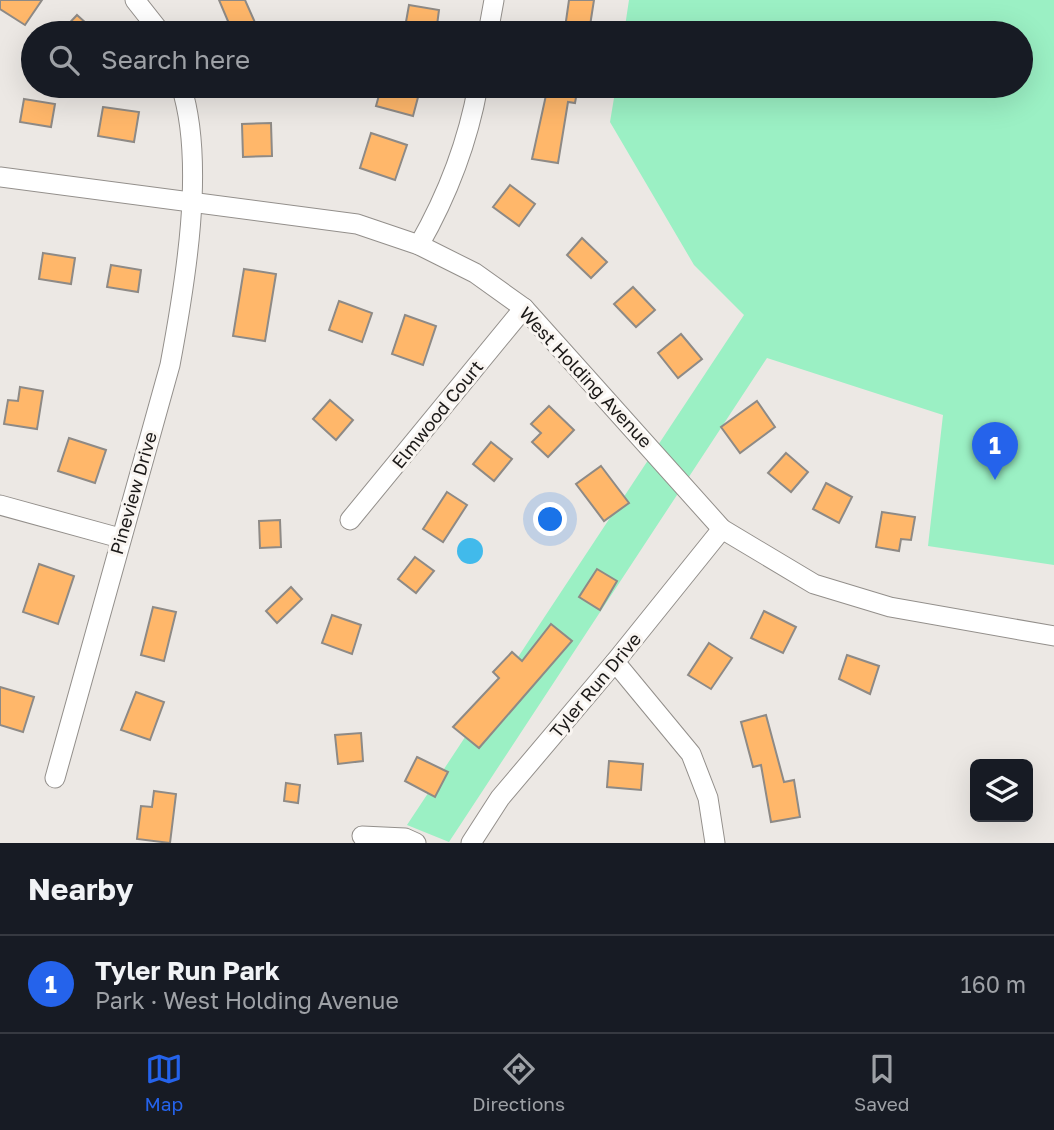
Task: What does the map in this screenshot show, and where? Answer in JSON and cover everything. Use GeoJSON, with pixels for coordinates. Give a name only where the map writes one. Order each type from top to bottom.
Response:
{"type":"FeatureCollection","features":[{"type":"Feature","properties":{"kind":"street"},"geometry":{"type":"LineString","coordinates":[[135,0],[152,21]]}},
{"type":"Feature","properties":{"kind":"street"},"geometry":{"type":"LineString","coordinates":[[490,21],[494,0]]}},
{"type":"Feature","properties":{"kind":"street","name":"Pineview Drive"},"geometry":{"type":"LineString","coordinates":[[55,778],[170,365],[182,309],[190,204],[190,121],[184,98]]}},
{"type":"Feature","properties":{"kind":"street"},"geometry":{"type":"LineString","coordinates":[[419,245],[431,224],[470,127],[476,98]]}},
{"type":"Feature","properties":{"kind":"street","name":"West Holding Avenue"},"geometry":{"type":"LineString","coordinates":[[0,177],[357,224],[419,245],[475,274],[524,308],[722,528],[814,584],[890,607],[1054,636]]}},
{"type":"Feature","properties":{"kind":"street","name":"Elmwood Court"},"geometry":{"type":"LineString","coordinates":[[350,520],[524,308]]}},
{"type":"Feature","properties":{"kind":"street"},"geometry":{"type":"LineString","coordinates":[[0,505],[120,538]]}},
{"type":"Feature","properties":{"kind":"street","name":"Tyler Run Drive"},"geometry":{"type":"LineString","coordinates":[[471,843],[500,798],[615,662],[722,528]]}},
{"type":"Feature","properties":{"kind":"street"},"geometry":{"type":"LineString","coordinates":[[615,662],[691,754],[708,798],[715,843]]}},
{"type":"Feature","properties":{"kind":"street"},"geometry":{"type":"LineString","coordinates":[[362,836],[405,838],[416,843]]}},
{"type":"Feature","properties":{"kind":"green space"},"geometry":{"type":"Polygon","coordinates":[[[629,0],[1054,0],[1054,565],[928,546],[943,415],[767,358],[449,842],[407,825],[744,315],[694,265],[610,122],[614,98],[1033,98],[1033,21],[626,21],[629,0]]]}},
{"type":"Feature","properties":{"kind":"water"},"geometry":{"type":"Polygon","coordinates":[[[470,538],[479,542],[483,551],[479,560],[470,564],[461,560],[457,551],[461,542],[470,538]]]}},
{"type":"Feature","properties":{"kind":"building"},"geometry":{"type":"Polygon","coordinates":[[[0,0],[42,0],[28,21],[21,22],[0,9],[0,0]]]}},
{"type":"Feature","properties":{"kind":"building"},"geometry":{"type":"Polygon","coordinates":[[[219,0],[245,0],[254,21],[228,21],[219,0]]]}},
{"type":"Feature","properties":{"kind":"building"},"geometry":{"type":"Polygon","coordinates":[[[569,0],[594,0],[591,21],[566,21],[569,0]]]}},
{"type":"Feature","properties":{"kind":"building"},"geometry":{"type":"Polygon","coordinates":[[[409,5],[439,10],[438,21],[406,21],[409,5]]]}},
{"type":"Feature","properties":{"kind":"building"},"geometry":{"type":"Polygon","coordinates":[[[77,15],[84,21],[71,21],[77,15]]]}},
{"type":"Feature","properties":{"kind":"building"},"geometry":{"type":"Polygon","coordinates":[[[378,98],[418,98],[413,116],[376,106],[378,98]]]}},
{"type":"Feature","properties":{"kind":"building"},"geometry":{"type":"Polygon","coordinates":[[[545,98],[576,98],[575,103],[568,102],[558,163],[532,159],[545,98]]]}},
{"type":"Feature","properties":{"kind":"building"},"geometry":{"type":"Polygon","coordinates":[[[24,99],[55,104],[51,127],[20,122],[24,99]]]}},
{"type":"Feature","properties":{"kind":"building"},"geometry":{"type":"Polygon","coordinates":[[[103,107],[139,112],[134,142],[98,136],[103,107]]]}},
{"type":"Feature","properties":{"kind":"building"},"geometry":{"type":"Polygon","coordinates":[[[271,123],[272,156],[243,157],[242,124],[271,123]]]}},
{"type":"Feature","properties":{"kind":"building"},"geometry":{"type":"Polygon","coordinates":[[[371,133],[407,145],[395,180],[360,168],[371,133]]]}},
{"type":"Feature","properties":{"kind":"building"},"geometry":{"type":"Polygon","coordinates":[[[510,185],[535,204],[519,226],[493,207],[510,185]]]}},
{"type":"Feature","properties":{"kind":"building"},"geometry":{"type":"Polygon","coordinates":[[[582,238],[607,262],[591,278],[567,255],[582,238]]]}},
{"type":"Feature","properties":{"kind":"building"},"geometry":{"type":"Polygon","coordinates":[[[43,253],[75,258],[71,284],[39,279],[43,253]]]}},
{"type":"Feature","properties":{"kind":"building"},"geometry":{"type":"Polygon","coordinates":[[[111,265],[141,270],[138,292],[107,287],[111,265]]]}},
{"type":"Feature","properties":{"kind":"building"},"geometry":{"type":"Polygon","coordinates":[[[244,269],[276,274],[265,341],[233,336],[244,269]]]}},
{"type":"Feature","properties":{"kind":"building"},"geometry":{"type":"Polygon","coordinates":[[[633,287],[655,310],[636,327],[614,304],[633,287]]]}},
{"type":"Feature","properties":{"kind":"building"},"geometry":{"type":"Polygon","coordinates":[[[339,301],[372,313],[362,342],[329,330],[339,301]]]}},
{"type":"Feature","properties":{"kind":"building"},"geometry":{"type":"Polygon","coordinates":[[[405,315],[436,326],[423,365],[392,354],[405,315]]]}},
{"type":"Feature","properties":{"kind":"building"},"geometry":{"type":"Polygon","coordinates":[[[681,334],[702,359],[678,378],[658,353],[681,334]]]}},
{"type":"Feature","properties":{"kind":"building"},"geometry":{"type":"Polygon","coordinates":[[[20,387],[43,391],[37,429],[4,424],[8,400],[18,401],[20,387]]]}},
{"type":"Feature","properties":{"kind":"building"},"geometry":{"type":"Polygon","coordinates":[[[330,400],[353,420],[336,440],[313,419],[330,400]]]}},
{"type":"Feature","properties":{"kind":"building"},"geometry":{"type":"Polygon","coordinates":[[[757,401],[775,427],[740,453],[721,427],[757,401]]]}},
{"type":"Feature","properties":{"kind":"building"},"geometry":{"type":"Polygon","coordinates":[[[549,406],[574,430],[548,457],[532,442],[541,433],[531,424],[549,406]]]}},
{"type":"Feature","properties":{"kind":"building"},"geometry":{"type":"Polygon","coordinates":[[[69,438],[106,450],[95,483],[58,471],[69,438]]]}},
{"type":"Feature","properties":{"kind":"building"},"geometry":{"type":"Polygon","coordinates":[[[491,442],[512,459],[494,481],[473,464],[491,442]]]}},
{"type":"Feature","properties":{"kind":"building"},"geometry":{"type":"Polygon","coordinates":[[[786,453],[808,472],[791,492],[768,473],[786,453]]]}},
{"type":"Feature","properties":{"kind":"building"},"geometry":{"type":"Polygon","coordinates":[[[601,466],[629,503],[604,521],[576,484],[601,466]]]}},
{"type":"Feature","properties":{"kind":"building"},"geometry":{"type":"Polygon","coordinates":[[[826,483],[852,497],[839,523],[813,509],[826,483]]]}},
{"type":"Feature","properties":{"kind":"building"},"geometry":{"type":"Polygon","coordinates":[[[447,492],[467,505],[443,542],[423,529],[447,492]]]}},
{"type":"Feature","properties":{"kind":"building"},"geometry":{"type":"Polygon","coordinates":[[[882,512],[915,517],[911,540],[901,539],[899,551],[876,547],[882,512]]]}},
{"type":"Feature","properties":{"kind":"building"},"geometry":{"type":"Polygon","coordinates":[[[280,520],[281,547],[260,548],[259,521],[280,520]]]}},
{"type":"Feature","properties":{"kind":"building"},"geometry":{"type":"Polygon","coordinates":[[[415,557],[434,571],[416,593],[398,579],[415,557]]]}},
{"type":"Feature","properties":{"kind":"building"},"geometry":{"type":"Polygon","coordinates":[[[39,564],[74,576],[58,624],[23,612],[39,564]]]}},
{"type":"Feature","properties":{"kind":"building"},"geometry":{"type":"Polygon","coordinates":[[[597,569],[617,581],[600,610],[579,597],[597,569]]]}},
{"type":"Feature","properties":{"kind":"building"},"geometry":{"type":"Polygon","coordinates":[[[291,587],[302,599],[277,623],[266,611],[291,587]]]}},
{"type":"Feature","properties":{"kind":"building"},"geometry":{"type":"Polygon","coordinates":[[[153,607],[176,612],[164,661],[141,655],[153,607]]]}},
{"type":"Feature","properties":{"kind":"building"},"geometry":{"type":"Polygon","coordinates":[[[764,611],[796,627],[783,653],[751,638],[764,611]]]}},
{"type":"Feature","properties":{"kind":"building"},"geometry":{"type":"Polygon","coordinates":[[[332,615],[361,625],[352,654],[322,643],[332,615]]]}},
{"type":"Feature","properties":{"kind":"building"},"geometry":{"type":"Polygon","coordinates":[[[551,624],[572,641],[479,748],[453,727],[499,678],[493,672],[512,652],[522,661],[551,624]]]}},
{"type":"Feature","properties":{"kind":"building"},"geometry":{"type":"Polygon","coordinates":[[[709,643],[732,658],[711,689],[688,675],[709,643]]]}},
{"type":"Feature","properties":{"kind":"building"},"geometry":{"type":"Polygon","coordinates":[[[847,655],[879,666],[870,694],[839,679],[847,655]]]}},
{"type":"Feature","properties":{"kind":"building"},"geometry":{"type":"Polygon","coordinates":[[[0,687],[34,697],[23,732],[0,725],[0,687]]]}},
{"type":"Feature","properties":{"kind":"building"},"geometry":{"type":"Polygon","coordinates":[[[136,692],[164,702],[150,740],[121,730],[136,692]]]}},
{"type":"Feature","properties":{"kind":"building"},"geometry":{"type":"Polygon","coordinates":[[[766,715],[784,782],[794,780],[800,817],[771,822],[761,765],[753,767],[741,722],[766,715]]]}},
{"type":"Feature","properties":{"kind":"building"},"geometry":{"type":"Polygon","coordinates":[[[361,733],[363,761],[338,764],[335,735],[361,733]]]}},
{"type":"Feature","properties":{"kind":"building"},"geometry":{"type":"Polygon","coordinates":[[[417,757],[448,772],[435,797],[405,781],[417,757]]]}},
{"type":"Feature","properties":{"kind":"building"},"geometry":{"type":"Polygon","coordinates":[[[609,761],[643,764],[641,790],[607,787],[609,761]]]}},
{"type":"Feature","properties":{"kind":"building"},"geometry":{"type":"Polygon","coordinates":[[[286,783],[300,785],[298,803],[284,801],[286,783]]]}},
{"type":"Feature","properties":{"kind":"building"},"geometry":{"type":"Polygon","coordinates":[[[154,791],[176,794],[170,843],[137,839],[141,806],[152,807],[154,791]]]}},
{"type":"Feature","properties":{"kind":"place","name":"Tyler Run Park"},"geometry":{"type":"Point","coordinates":[995,480]}}]}
